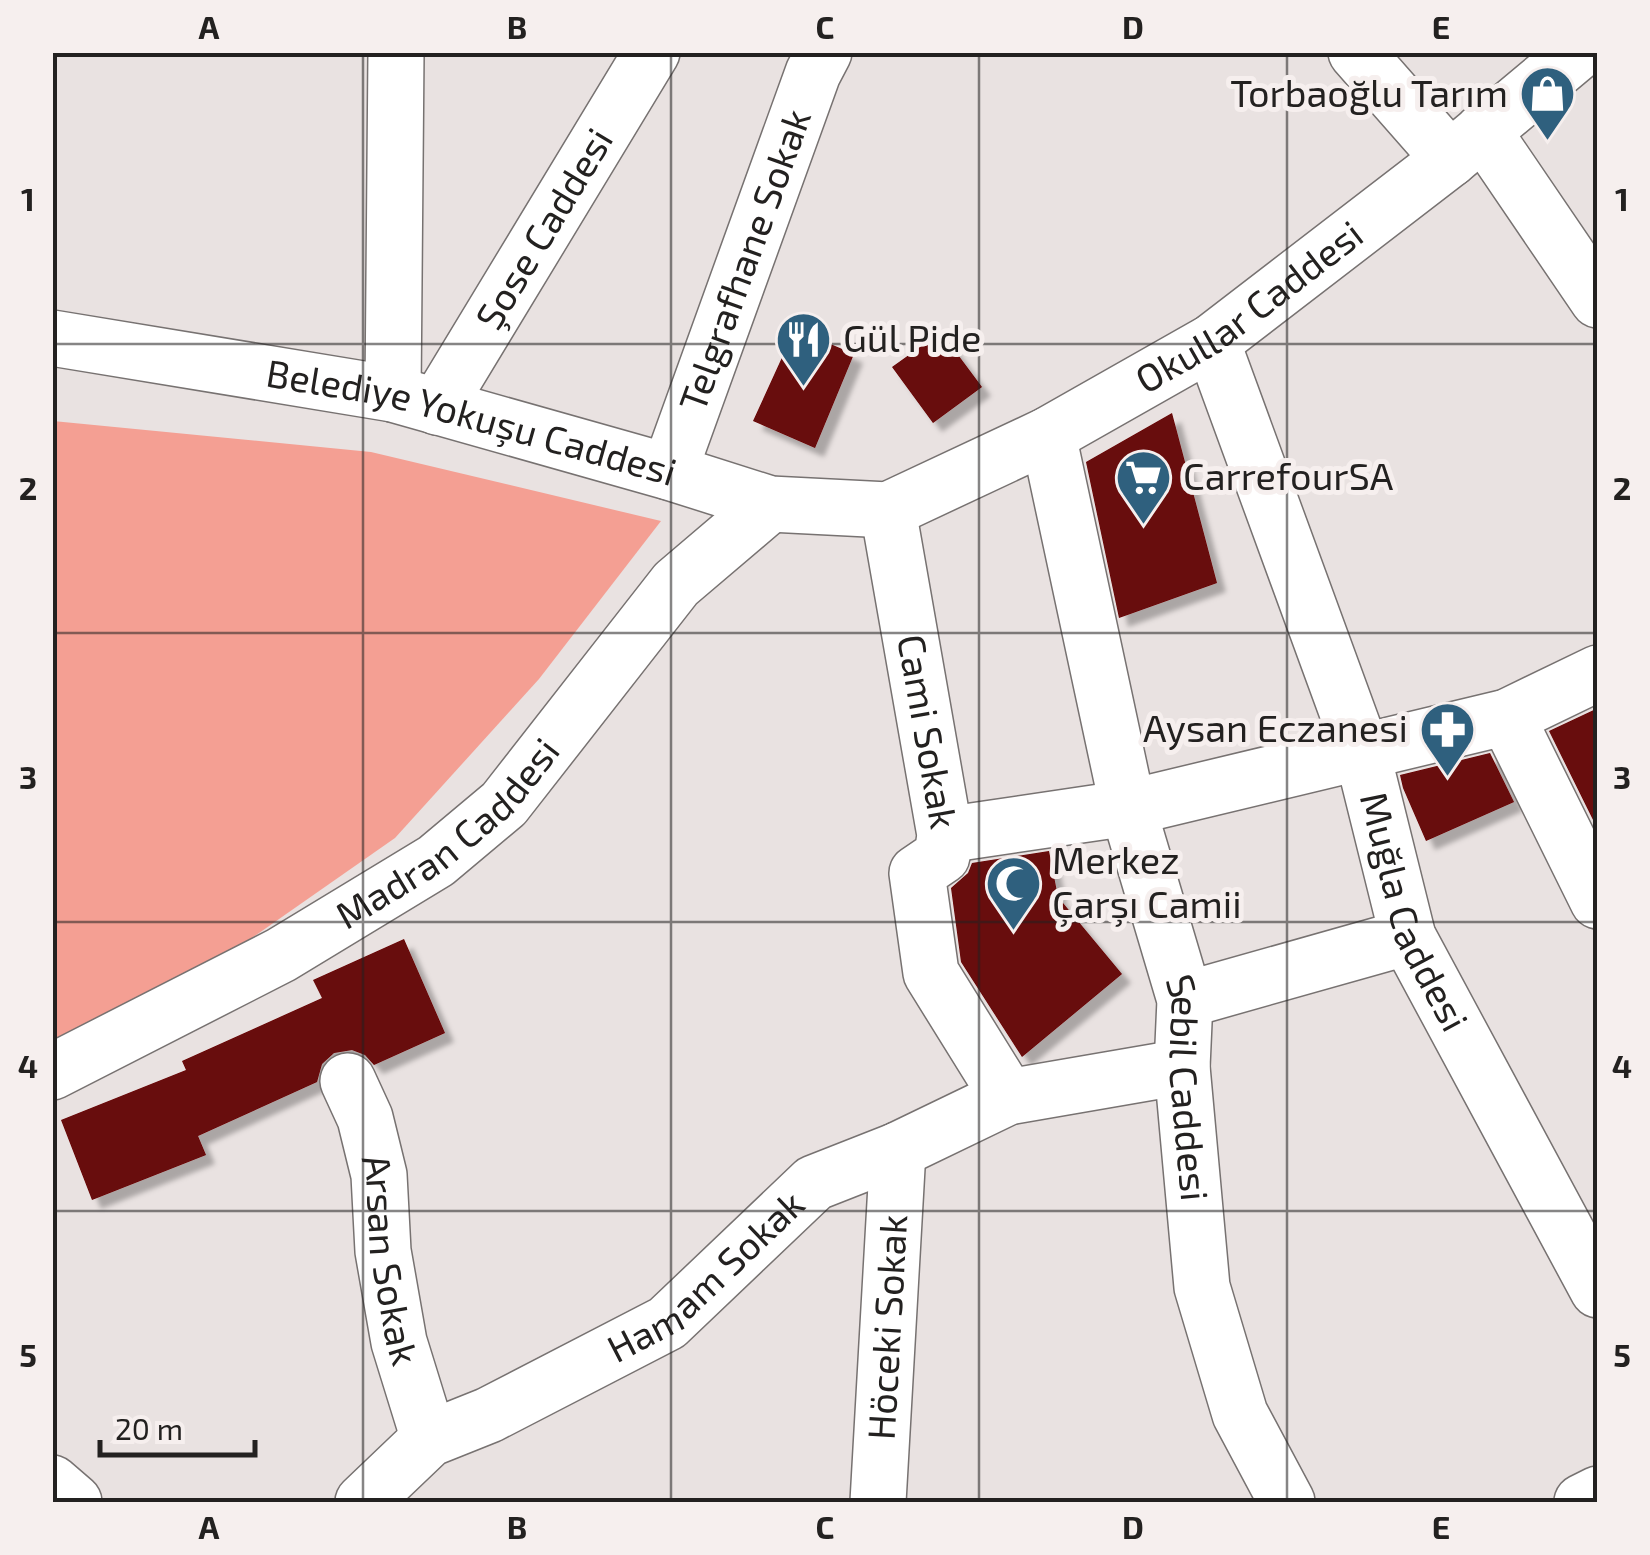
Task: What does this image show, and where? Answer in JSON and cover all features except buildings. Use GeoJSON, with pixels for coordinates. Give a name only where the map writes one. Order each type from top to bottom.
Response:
{"type":"FeatureCollection","features":[{"type":"Feature","properties":{"kind":"street"},"geometry":{"type":"LineString","coordinates":[[396,52],[415,400]]}},
{"type":"Feature","properties":{"kind":"street","name":"Şose Caddesi"},"geometry":{"type":"LineString","coordinates":[[415,400],[652,52]]}},
{"type":"Feature","properties":{"kind":"street","name":"Telgrafhane Sokak"},"geometry":{"type":"LineString","coordinates":[[669,472],[824,52]]}},
{"type":"Feature","properties":{"kind":"street"},"geometry":{"type":"LineString","coordinates":[[1356,52],[1466,145],[1598,300]]}},
{"type":"Feature","properties":{"kind":"street","name":"Okullar Caddesi"},"geometry":{"type":"LineString","coordinates":[[888,510],[1048,435],[1212,342],[1466,145],[1578,52]]}},
{"type":"Feature","properties":{"kind":"street"},"geometry":{"type":"LineString","coordinates":[[1588,52],[1598,66]]}},
{"type":"Feature","properties":{"kind":"street","name":"Belediye Yokuşu Caddesi"},"geometry":{"type":"LineString","coordinates":[[52,338],[415,400],[770,504],[888,510]]}},
{"type":"Feature","properties":{"kind":"street","name":"Muğla Caddesi"},"geometry":{"type":"LineString","coordinates":[[1212,342],[1362,752],[1408,938],[1598,1290]]}},
{"type":"Feature","properties":{"kind":"street","name":"Sebil Caddesi"},"geometry":{"type":"LineString","coordinates":[[1048,435],[1128,808],[1185,1000],[1182,1067],[1202,1286],[1240,1414],[1286,1502]]}},
{"type":"Feature","properties":{"kind":"street","name":"Madran Caddesi"},"geometry":{"type":"LineString","coordinates":[[52,1072],[281,955],[436,861],[504,804],[676,584],[770,504]]}},
{"type":"Feature","properties":{"kind":"street","name":"Cami Sokak"},"geometry":{"type":"LineString","coordinates":[[888,510],[945,835],[942,856],[916,873],[931,973],[1008,1097]]}},
{"type":"Feature","properties":{"kind":"street"},"geometry":{"type":"LineString","coordinates":[[945,835],[1128,808],[1507,717],[1598,673]]}},
{"type":"Feature","properties":{"kind":"street"},"geometry":{"type":"LineString","coordinates":[[1507,717],[1598,901]]}},
{"type":"Feature","properties":{"kind":"street"},"geometry":{"type":"LineString","coordinates":[[1185,1000],[1408,938]]}},
{"type":"Feature","properties":{"kind":"street","name":"Hamam Sokak"},"geometry":{"type":"LineString","coordinates":[[363,1502],[430,1440],[489,1415],[667,1323],[814,1183],[898,1150],[1008,1097],[1182,1067]]}},
{"type":"Feature","properties":{"kind":"street","name":"Arsan Sokak"},"geometry":{"type":"LineString","coordinates":[[348,1081],[365,1118],[379,1175],[383,1252],[399,1342],[430,1440]]}},
{"type":"Feature","properties":{"kind":"street","name":"Höceki Sokak"},"geometry":{"type":"LineString","coordinates":[[878,1502],[898,1150]]}},
{"type":"Feature","properties":{"kind":"street"},"geometry":{"type":"LineString","coordinates":[[52,1484],[74,1502]]}},
{"type":"Feature","properties":{"kind":"street"},"geometry":{"type":"LineString","coordinates":[[1582,1502],[1598,1494]]}},
{"type":"Feature","properties":{"kind":"shaded area"},"geometry":{"type":"Polygon","coordinates":[[[53,421],[371,452],[661,521],[539,679],[395,838],[193,979],[53,1051],[53,421]]]}},
{"type":"Feature","properties":{"kind":"place","name":"Torbaoğlu Tarım"},"geometry":{"type":"Point","coordinates":[1547,143]}},
{"type":"Feature","properties":{"kind":"place","name":"Gül Pide"},"geometry":{"type":"Point","coordinates":[804,388]}},
{"type":"Feature","properties":{"kind":"place","name":"CarrefourSA"},"geometry":{"type":"Point","coordinates":[1144,526]}},
{"type":"Feature","properties":{"kind":"place","name":"Aysan Eczanesi"},"geometry":{"type":"Point","coordinates":[1447,778]}},
{"type":"Feature","properties":{"kind":"place","name":"Merkez Çarşı Camii"},"geometry":{"type":"Point","coordinates":[1013,932]}}]}
